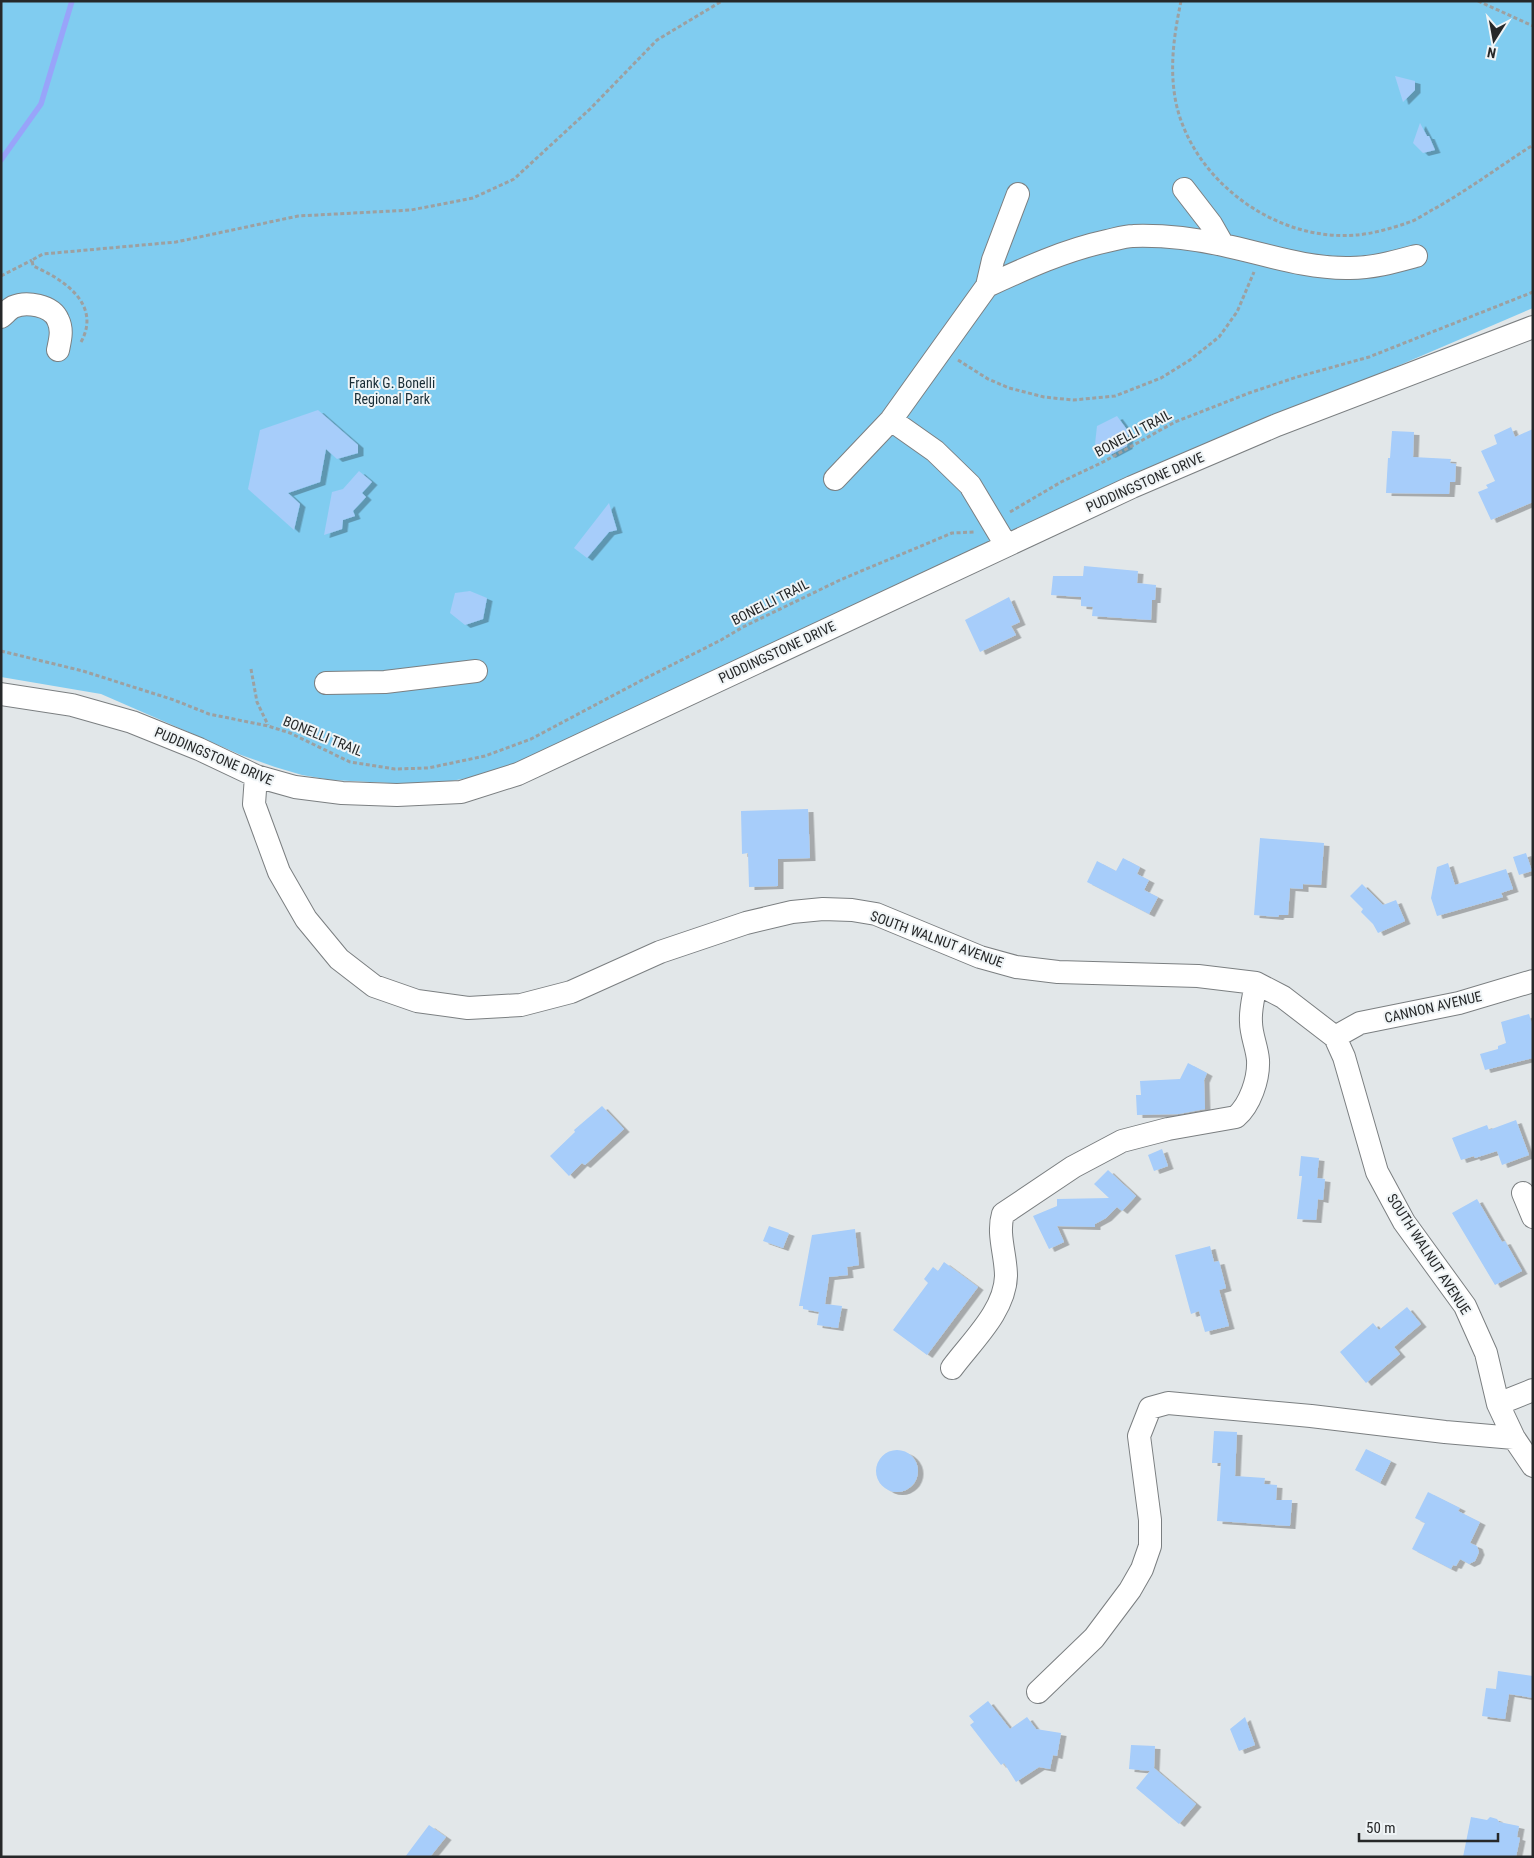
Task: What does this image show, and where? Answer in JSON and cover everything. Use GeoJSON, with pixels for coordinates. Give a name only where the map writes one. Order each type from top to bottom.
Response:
{"type":"FeatureCollection","features":[{"type":"Feature","properties":{"kind":"street"},"geometry":{"type":"LineString","coordinates":[[1184,189],[1211,224],[1223,245]]}},
{"type":"Feature","properties":{"kind":"street"},"geometry":{"type":"LineString","coordinates":[[835,479],[891,420],[987,286],[993,260],[1018,194]]}},
{"type":"Feature","properties":{"kind":"street"},"geometry":{"type":"LineString","coordinates":[[987,286],[1040,262],[1082,247],[1132,236],[1181,238],[1310,264],[1349,268],[1379,266],[1416,256]]}},
{"type":"Feature","properties":{"kind":"street"},"geometry":{"type":"LineString","coordinates":[[1,317],[14,306],[31,304],[46,308],[58,318],[61,334],[58,350]]}},
{"type":"Feature","properties":{"kind":"street","name":"PUDDINGSTONE DRIVE"},"geometry":{"type":"LineString","coordinates":[[1,694],[72,705],[132,722],[200,749],[256,776],[295,787],[342,793],[396,796],[461,792],[510,777],[1132,487],[1277,425],[1533,327]]}},
{"type":"Feature","properties":{"kind":"street"},"geometry":{"type":"LineString","coordinates":[[891,420],[935,451],[970,485],[1006,545]]}},
{"type":"Feature","properties":{"kind":"street"},"geometry":{"type":"LineString","coordinates":[[326,683],[386,682],[476,671]]}},
{"type":"Feature","properties":{"kind":"street","name":"SOUTH WALNUT AVENUE"},"geometry":{"type":"LineString","coordinates":[[256,776],[254,804],[279,872],[306,919],[339,959],[374,986],[417,1001],[468,1008],[521,1004],[571,992],[660,952],[746,923],[792,912],[824,909],[852,910],[876,914],[980,957],[1016,967],[1058,972],[1198,976],[1256,983],[1283,997],[1335,1037],[1344,1056],[1377,1172],[1404,1222],[1465,1306],[1486,1353],[1498,1404],[1514,1438],[1533,1466]]}},
{"type":"Feature","properties":{"kind":"street","name":"CANNON AVENUE"},"geometry":{"type":"LineString","coordinates":[[1335,1037],[1360,1023],[1459,1003],[1533,981]]}},
{"type":"Feature","properties":{"kind":"street"},"geometry":{"type":"LineString","coordinates":[[952,1368],[994,1314],[1003,1294],[1006,1276],[1000,1223],[1003,1214],[1073,1167],[1122,1141],[1168,1129],[1236,1117],[1243,1111],[1257,1075],[1258,1060],[1251,1022],[1256,983]]}},
{"type":"Feature","properties":{"kind":"street"},"geometry":{"type":"LineString","coordinates":[[1523,1193],[1533,1217]]}},
{"type":"Feature","properties":{"kind":"street"},"geometry":{"type":"LineString","coordinates":[[1498,1404],[1533,1390]]}},
{"type":"Feature","properties":{"kind":"street"},"geometry":{"type":"LineString","coordinates":[[1038,1692],[1094,1638],[1130,1590],[1142,1569],[1150,1546],[1150,1520],[1139,1436],[1150,1408],[1168,1403],[1514,1438]]}},
{"type":"Feature","properties":{"kind":"path"},"geometry":{"type":"LineString","coordinates":[[1,276],[43,254],[176,242],[298,216],[411,210],[473,198],[514,179],[590,109],[657,40],[722,1]]}},
{"type":"Feature","properties":{"kind":"path"},"geometry":{"type":"LineString","coordinates":[[1180,1],[1174,35],[1172,72],[1176,104],[1188,137],[1204,165],[1227,190],[1271,219],[1316,233],[1356,235],[1409,223],[1448,201],[1533,145]]}},
{"type":"Feature","properties":{"kind":"path"},"geometry":{"type":"LineString","coordinates":[[1478,1],[1533,26]]}},
{"type":"Feature","properties":{"kind":"path"},"geometry":{"type":"LineString","coordinates":[[942,349],[988,379],[1009,388],[1044,397],[1073,400],[1115,396],[1161,378],[1190,360],[1219,337],[1237,312],[1262,255]]}},
{"type":"Feature","properties":{"kind":"path"},"geometry":{"type":"LineString","coordinates":[[32,260],[33,266],[52,274],[79,295],[87,313],[85,335],[80,343]]}},
{"type":"Feature","properties":{"kind":"path","name":"BONELLI TRAIL"},"geometry":{"type":"LineString","coordinates":[[1,651],[83,671],[174,700],[209,714],[268,726],[290,734],[350,762],[368,766],[395,769],[428,768],[485,756],[531,739],[743,627],[840,580],[952,533],[981,532],[1023,503],[1175,422],[1257,390],[1369,357],[1533,292]]}},
{"type":"Feature","properties":{"kind":"path"},"geometry":{"type":"LineString","coordinates":[[251,669],[257,702],[268,726]]}},
{"type":"Feature","properties":{"kind":"green space","name":"Frank G. Bonelli Regional Park"},"geometry":{"type":"Polygon","coordinates":[[[1,1],[1533,1],[1533,308],[1025,526],[516,763],[478,776],[446,782],[409,784],[331,780],[302,775],[241,755],[101,694],[1,677],[1,1]]]}},
{"type":"Feature","properties":{"kind":"building"},"geometry":{"type":"Polygon","coordinates":[[[1395,76],[1415,81],[1415,90],[1403,102],[1395,76]]]}},
{"type":"Feature","properties":{"kind":"building"},"geometry":{"type":"Polygon","coordinates":[[[1420,123],[1427,136],[1429,136],[1435,150],[1423,153],[1413,143],[1420,123]]]}},
{"type":"Feature","properties":{"kind":"building"},"geometry":{"type":"Polygon","coordinates":[[[318,410],[358,445],[358,453],[337,459],[326,449],[320,482],[288,493],[300,504],[294,530],[248,489],[260,430],[318,410]]]}},
{"type":"Feature","properties":{"kind":"building"},"geometry":{"type":"Polygon","coordinates":[[[1117,416],[1128,431],[1127,446],[1110,455],[1095,444],[1097,426],[1117,416]]]}},
{"type":"Feature","properties":{"kind":"building"},"geometry":{"type":"Polygon","coordinates":[[[1511,427],[1515,437],[1533,429],[1533,502],[1491,520],[1478,492],[1488,488],[1486,485],[1495,481],[1481,451],[1497,444],[1494,435],[1511,427]]]}},
{"type":"Feature","properties":{"kind":"building"},"geometry":{"type":"Polygon","coordinates":[[[1392,431],[1414,432],[1413,457],[1451,459],[1450,463],[1456,464],[1455,482],[1450,482],[1449,494],[1386,493],[1392,431]]]}},
{"type":"Feature","properties":{"kind":"building"},"geometry":{"type":"Polygon","coordinates":[[[359,471],[372,482],[362,493],[366,497],[353,511],[355,516],[343,520],[342,529],[324,535],[332,492],[343,489],[359,471]]]}},
{"type":"Feature","properties":{"kind":"building"},"geometry":{"type":"Polygon","coordinates":[[[609,503],[617,530],[609,532],[587,558],[574,548],[609,503]]]}},
{"type":"Feature","properties":{"kind":"building"},"geometry":{"type":"Polygon","coordinates":[[[1084,566],[1138,571],[1137,583],[1156,585],[1155,600],[1152,600],[1151,620],[1092,616],[1093,607],[1081,606],[1081,597],[1051,595],[1053,576],[1083,576],[1084,566]]]}},
{"type":"Feature","properties":{"kind":"building"},"geometry":{"type":"Polygon","coordinates":[[[470,591],[487,598],[483,619],[465,625],[450,613],[455,593],[470,591]]]}},
{"type":"Feature","properties":{"kind":"building"},"geometry":{"type":"Polygon","coordinates":[[[1009,597],[1020,622],[1011,626],[1016,635],[980,652],[965,620],[1009,597]]]}},
{"type":"Feature","properties":{"kind":"building"},"geometry":{"type":"Polygon","coordinates":[[[808,809],[810,858],[778,859],[778,886],[749,887],[748,853],[742,854],[741,811],[808,809]]]}},
{"type":"Feature","properties":{"kind":"building"},"geometry":{"type":"Polygon","coordinates":[[[1260,838],[1324,843],[1321,885],[1303,884],[1303,889],[1290,888],[1288,915],[1279,915],[1278,917],[1254,915],[1260,838]]]}},
{"type":"Feature","properties":{"kind":"building"},"geometry":{"type":"Polygon","coordinates":[[[1526,853],[1532,871],[1519,875],[1513,857],[1526,853]]]}},
{"type":"Feature","properties":{"kind":"building"},"geometry":{"type":"Polygon","coordinates":[[[1123,858],[1140,867],[1137,874],[1149,880],[1144,890],[1158,897],[1149,914],[1087,882],[1097,861],[1116,871],[1123,858]]]}},
{"type":"Feature","properties":{"kind":"building"},"geometry":{"type":"Polygon","coordinates":[[[1448,863],[1455,885],[1506,869],[1513,889],[1501,893],[1503,897],[1437,916],[1431,898],[1437,867],[1448,863]]]}},
{"type":"Feature","properties":{"kind":"building"},"geometry":{"type":"Polygon","coordinates":[[[1362,884],[1383,905],[1396,900],[1405,921],[1378,933],[1373,924],[1361,912],[1363,909],[1350,896],[1362,884]]]}},
{"type":"Feature","properties":{"kind":"building"},"geometry":{"type":"Polygon","coordinates":[[[1529,1014],[1533,1027],[1533,1058],[1485,1070],[1480,1054],[1498,1049],[1498,1046],[1506,1043],[1501,1022],[1529,1014]]]}},
{"type":"Feature","properties":{"kind":"building"},"geometry":{"type":"Polygon","coordinates":[[[1188,1063],[1207,1073],[1204,1080],[1205,1109],[1179,1114],[1137,1115],[1136,1095],[1141,1095],[1140,1081],[1180,1079],[1188,1063]]]}},
{"type":"Feature","properties":{"kind":"building"},"geometry":{"type":"Polygon","coordinates":[[[602,1106],[624,1129],[585,1165],[582,1163],[569,1176],[550,1156],[575,1132],[574,1130],[602,1106]]]}},
{"type":"Feature","properties":{"kind":"building"},"geometry":{"type":"Polygon","coordinates":[[[1516,1120],[1529,1155],[1502,1165],[1497,1151],[1461,1160],[1452,1138],[1487,1125],[1489,1130],[1516,1120]]]}},
{"type":"Feature","properties":{"kind":"building"},"geometry":{"type":"Polygon","coordinates":[[[1162,1149],[1168,1166],[1154,1171],[1148,1155],[1162,1149]]]}},
{"type":"Feature","properties":{"kind":"building"},"geometry":{"type":"Polygon","coordinates":[[[1301,1156],[1319,1158],[1317,1178],[1325,1179],[1323,1200],[1318,1199],[1316,1220],[1297,1219],[1302,1176],[1299,1176],[1301,1156]]]}},
{"type":"Feature","properties":{"kind":"building"},"geometry":{"type":"Polygon","coordinates":[[[1108,1170],[1136,1196],[1122,1211],[1117,1207],[1106,1218],[1095,1224],[1095,1227],[1057,1226],[1064,1242],[1049,1249],[1033,1216],[1057,1206],[1057,1199],[1109,1198],[1094,1184],[1108,1170]]]}},
{"type":"Feature","properties":{"kind":"building"},"geometry":{"type":"Polygon","coordinates":[[[1477,1199],[1502,1242],[1505,1241],[1522,1271],[1495,1285],[1452,1213],[1477,1199]]]}},
{"type":"Feature","properties":{"kind":"building"},"geometry":{"type":"Polygon","coordinates":[[[769,1226],[789,1233],[783,1248],[763,1241],[769,1226]]]}},
{"type":"Feature","properties":{"kind":"building"},"geometry":{"type":"Polygon","coordinates":[[[855,1229],[859,1265],[847,1267],[848,1275],[829,1277],[825,1304],[842,1306],[838,1328],[817,1325],[819,1312],[803,1309],[803,1306],[799,1306],[812,1235],[855,1229]]]}},
{"type":"Feature","properties":{"kind":"building"},"geometry":{"type":"Polygon","coordinates":[[[1210,1246],[1214,1262],[1219,1261],[1226,1288],[1219,1290],[1229,1326],[1205,1332],[1199,1311],[1191,1314],[1175,1255],[1210,1246]]]}},
{"type":"Feature","properties":{"kind":"building"},"geometry":{"type":"Polygon","coordinates":[[[944,1262],[978,1287],[927,1355],[893,1330],[928,1283],[924,1279],[933,1267],[938,1271],[944,1262]]]}},
{"type":"Feature","properties":{"kind":"building"},"geometry":{"type":"Polygon","coordinates":[[[1407,1307],[1421,1324],[1394,1347],[1400,1354],[1366,1383],[1340,1352],[1373,1323],[1379,1330],[1407,1307]]]}},
{"type":"Feature","properties":{"kind":"building"},"geometry":{"type":"Polygon","coordinates":[[[1214,1431],[1237,1432],[1235,1476],[1265,1478],[1264,1484],[1277,1485],[1276,1500],[1292,1500],[1290,1526],[1217,1521],[1221,1463],[1212,1463],[1214,1431]]]}},
{"type":"Feature","properties":{"kind":"building"},"geometry":{"type":"Polygon","coordinates":[[[1366,1449],[1391,1461],[1380,1483],[1355,1470],[1366,1449]]]}},
{"type":"Feature","properties":{"kind":"building"},"geometry":{"type":"Polygon","coordinates":[[[897,1450],[912,1456],[918,1471],[912,1486],[897,1492],[882,1486],[876,1471],[882,1456],[897,1450]]]}},
{"type":"Feature","properties":{"kind":"building"},"geometry":{"type":"Polygon","coordinates":[[[1428,1492],[1460,1508],[1458,1511],[1480,1522],[1470,1543],[1477,1546],[1479,1552],[1475,1561],[1469,1564],[1460,1559],[1456,1566],[1453,1565],[1451,1569],[1412,1549],[1425,1523],[1415,1518],[1428,1492]]]}},
{"type":"Feature","properties":{"kind":"building"},"geometry":{"type":"Polygon","coordinates":[[[1498,1671],[1533,1676],[1533,1698],[1509,1694],[1505,1719],[1482,1716],[1486,1688],[1496,1689],[1498,1671]]]}},
{"type":"Feature","properties":{"kind":"building"},"geometry":{"type":"Polygon","coordinates":[[[988,1701],[1010,1729],[1027,1717],[1036,1729],[1061,1733],[1057,1756],[1053,1755],[1050,1769],[1039,1767],[1016,1782],[1004,1763],[1001,1765],[970,1725],[974,1722],[969,1716],[988,1701]]]}},
{"type":"Feature","properties":{"kind":"building"},"geometry":{"type":"Polygon","coordinates":[[[1245,1717],[1255,1745],[1239,1751],[1230,1729],[1245,1717]]]}},
{"type":"Feature","properties":{"kind":"building"},"geometry":{"type":"Polygon","coordinates":[[[1131,1745],[1155,1746],[1154,1768],[1196,1804],[1179,1824],[1136,1788],[1150,1771],[1129,1769],[1131,1745]]]}},
{"type":"Feature","properties":{"kind":"building"},"geometry":{"type":"Polygon","coordinates":[[[1471,1817],[1487,1820],[1490,1817],[1497,1819],[1499,1822],[1519,1826],[1517,1837],[1520,1838],[1516,1857],[1463,1857],[1471,1817]]]}},
{"type":"Feature","properties":{"kind":"building"},"geometry":{"type":"Polygon","coordinates":[[[429,1825],[446,1837],[430,1857],[405,1857],[429,1825]]]}},
{"type":"Feature","properties":{"kind":"waterway"},"geometry":{"type":"LineString","coordinates":[[1,160],[41,104],[72,1]]}}]}
